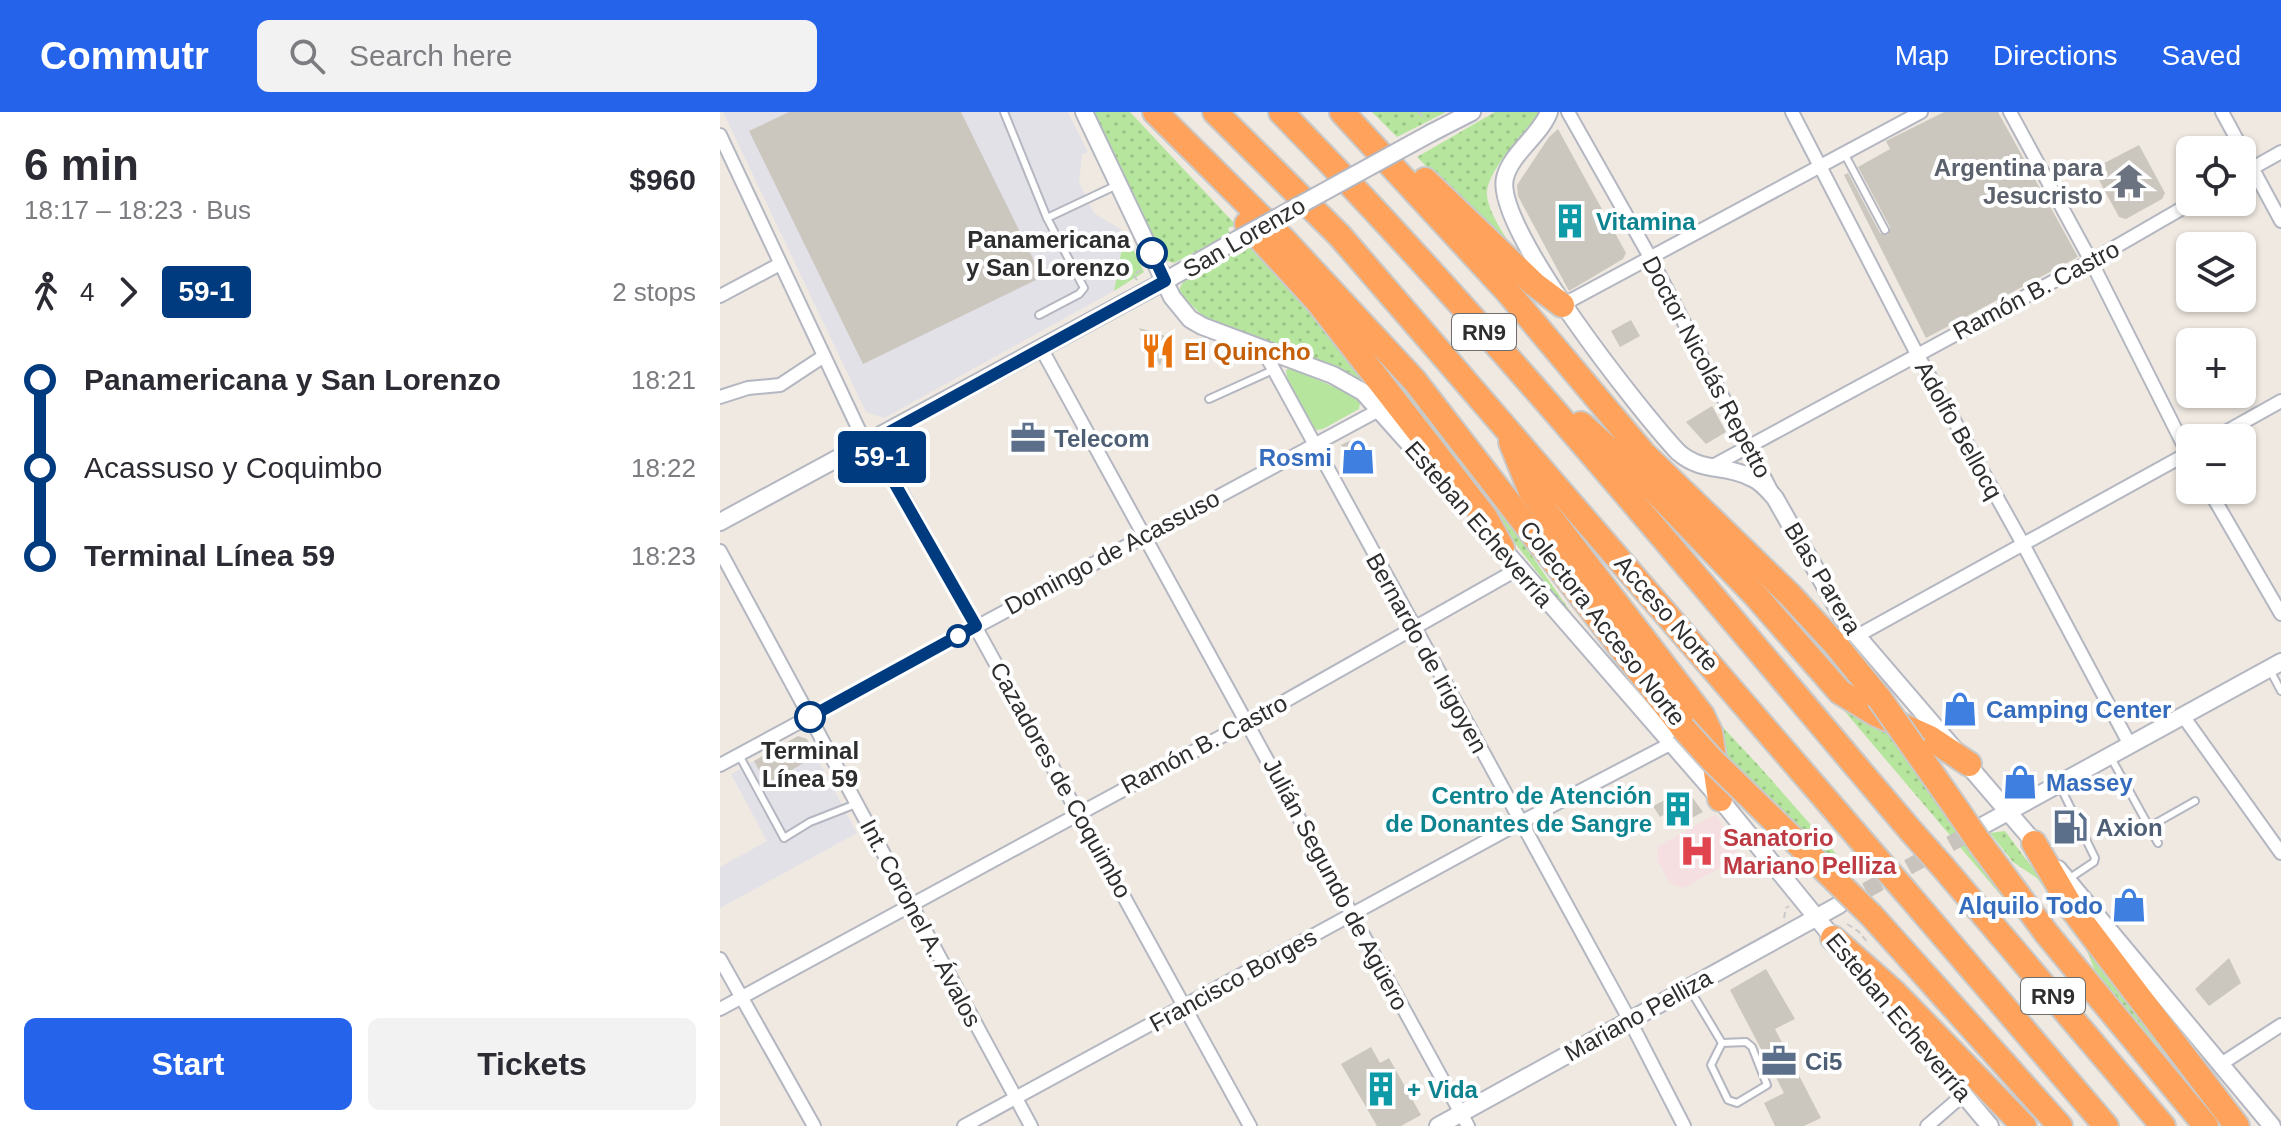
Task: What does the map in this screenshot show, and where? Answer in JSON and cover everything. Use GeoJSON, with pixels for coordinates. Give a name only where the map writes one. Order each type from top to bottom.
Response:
{"type":"FeatureCollection","features":[{"type":"Feature","properties":{"kind":"highway"},"geometry":{"type":"LineString","coordinates":[[1147,112],[1318,302],[1485,517],[1502,548]]}},
{"type":"Feature","properties":{"kind":"highway","name":"Colectora Acceso Norte"},"geometry":{"type":"LineString","coordinates":[[1155,112],[1285,241],[1414,380],[1676,736],[1740,787],[1874,918],[2060,1126]]}},
{"type":"Feature","properties":{"kind":"highway","name":"Acceso Norte"},"geometry":{"type":"LineString","coordinates":[[1215,112],[1331,226],[2106,1126]]}},
{"type":"Feature","properties":{"kind":"highway","name":"Acceso Norte"},"geometry":{"type":"LineString","coordinates":[[1281,112],[1367,200],[1506,356],[2163,1126]]}},
{"type":"Feature","properties":{"kind":"highway"},"geometry":{"type":"LineString","coordinates":[[1342,112],[1507,291],[1644,454],[1790,595],[1836,645],[1879,698],[1958,811],[1983,840],[2038,923],[2206,1126]]}},
{"type":"Feature","properties":{"kind":"highway"},"geometry":{"type":"LineString","coordinates":[[1356,112],[1534,284],[1562,305]]}},
{"type":"Feature","properties":{"kind":"highway"},"geometry":{"type":"LineString","coordinates":[[1506,356],[1654,490],[1756,596],[1840,692],[1876,714],[1930,738],[1969,764]]}},
{"type":"Feature","properties":{"kind":"highway"},"geometry":{"type":"LineString","coordinates":[[1502,421],[1531,492],[1702,715],[1710,732],[1720,799]]}},
{"type":"Feature","properties":{"kind":"highway"},"geometry":{"type":"LineString","coordinates":[[2034,843],[2073,910],[2237,1126]]}},
{"type":"Feature","properties":{"kind":"highway"},"geometry":{"type":"LineString","coordinates":[[1833,938],[1895,993],[2024,1126]]}},
{"type":"Feature","properties":{"kind":"street","name":"Esteban Echeverría"},"geometry":{"type":"LineString","coordinates":[[1084,112],[1172,297],[1190,319],[1363,392],[1518,569],[1676,736],[1720,799],[1990,1126]]}},
{"type":"Feature","properties":{"kind":"street","name":"San Lorenzo"},"geometry":{"type":"LineString","coordinates":[[720,522],[1165,281],[1430,128],[1472,112]]}},
{"type":"Feature","properties":{"kind":"street","name":"Blas Parera"},"geometry":{"type":"LineString","coordinates":[[1549,112],[1513,163],[1505,177],[1504,190],[1513,218],[1562,305],[1678,452],[1697,465],[1749,476],[1775,498],[1836,608],[1857,636],[2068,879],[2272,1126]]}},
{"type":"Feature","properties":{"kind":"street","name":"Doctor Nicolás Repetto"},"geometry":{"type":"LineString","coordinates":[[1568,112],[1650,257],[1775,498]]}},
{"type":"Feature","properties":{"kind":"street","name":"Adolfo Bellocq"},"geometry":{"type":"LineString","coordinates":[[1792,112],[1917,354],[2130,745]]}},
{"type":"Feature","properties":{"kind":"street"},"geometry":{"type":"LineString","coordinates":[[1562,305],[1921,112]]}},
{"type":"Feature","properties":{"kind":"street"},"geometry":{"type":"LineString","coordinates":[[2010,112],[2091,261],[2176,428]]}},
{"type":"Feature","properties":{"kind":"street"},"geometry":{"type":"LineString","coordinates":[[2222,112],[2232,136]]}},
{"type":"Feature","properties":{"kind":"street","name":"Cazadores de Coquimbo"},"geometry":{"type":"LineString","coordinates":[[720,135],[859,430],[871,442],[976,626],[1250,1126]]}},
{"type":"Feature","properties":{"kind":"street"},"geometry":{"type":"LineString","coordinates":[[2256,166],[2281,152]]}},
{"type":"Feature","properties":{"kind":"street"},"geometry":{"type":"LineString","coordinates":[[2256,184],[2281,221]]}},
{"type":"Feature","properties":{"kind":"street","name":"Ramón B. Castro"},"geometry":{"type":"LineString","coordinates":[[1709,468],[2176,212]]}},
{"type":"Feature","properties":{"kind":"street"},"geometry":{"type":"LineString","coordinates":[[720,296],[780,264]]}},
{"type":"Feature","properties":{"kind":"street","name":"Julián Segundo de Agüero"},"geometry":{"type":"LineString","coordinates":[[1041,348],[1464,1120]]}},
{"type":"Feature","properties":{"kind":"street","name":"Bernardo de Irigoyen"},"geometry":{"type":"LineString","coordinates":[[1262,348],[1629,1019],[1684,1126]]}},
{"type":"Feature","properties":{"kind":"street"},"geometry":{"type":"LineString","coordinates":[[720,397],[748,388],[780,385],[824,356]]}},
{"type":"Feature","properties":{"kind":"street"},"geometry":{"type":"LineString","coordinates":[[2240,424],[2281,401]]}},
{"type":"Feature","properties":{"kind":"street","name":"Domingo de Acassuso"},"geometry":{"type":"LineString","coordinates":[[720,765],[1379,410]]}},
{"type":"Feature","properties":{"kind":"street"},"geometry":{"type":"LineString","coordinates":[[1857,636],[2176,461]]}},
{"type":"Feature","properties":{"kind":"street"},"geometry":{"type":"LineString","coordinates":[[2217,504],[2281,614]]}},
{"type":"Feature","properties":{"kind":"street","name":"Int. Coronel A. Ávalos"},"geometry":{"type":"LineString","coordinates":[[720,551],[1031,1126]]}},
{"type":"Feature","properties":{"kind":"street","name":"Ramón B. Castro"},"geometry":{"type":"LineString","coordinates":[[720,1009],[1077,812],[1248,722],[1518,569]]}},
{"type":"Feature","properties":{"kind":"street"},"geometry":{"type":"LineString","coordinates":[[1983,840],[2009,811],[2275,665]]}},
{"type":"Feature","properties":{"kind":"street"},"geometry":{"type":"LineString","coordinates":[[2183,716],[2281,853]]}},
{"type":"Feature","properties":{"kind":"street","name":"Francisco Borges"},"geometry":{"type":"LineString","coordinates":[[964,1126],[1676,736]]}},
{"type":"Feature","properties":{"kind":"street","name":"Mariano Pelliza"},"geometry":{"type":"LineString","coordinates":[[1438,1126],[1464,1120],[1629,1019],[1839,905]]}},
{"type":"Feature","properties":{"kind":"street"},"geometry":{"type":"LineString","coordinates":[[720,959],[814,1126]]}},
{"type":"Feature","properties":{"kind":"street"},"geometry":{"type":"LineString","coordinates":[[2221,1064],[2281,1025]]}},
{"type":"Feature","properties":{"kind":"street"},"geometry":{"type":"LineString","coordinates":[[1927,1126],[1963,1095]]}},
{"type":"Feature","properties":{"kind":"lane"},"geometry":{"type":"LineString","coordinates":[[1004,112],[1047,218],[1084,288],[1079,294],[1039,315]]}},
{"type":"Feature","properties":{"kind":"lane"},"geometry":{"type":"LineString","coordinates":[[1844,153],[1885,230]]}},
{"type":"Feature","properties":{"kind":"lane"},"geometry":{"type":"LineString","coordinates":[[1047,218],[1118,184]]}},
{"type":"Feature","properties":{"kind":"lane"},"geometry":{"type":"LineString","coordinates":[[1209,399],[1273,370]]}},
{"type":"Feature","properties":{"kind":"lane"},"geometry":{"type":"LineString","coordinates":[[2275,665],[2281,691]]}},
{"type":"Feature","properties":{"kind":"lane"},"geometry":{"type":"LineString","coordinates":[[739,755],[784,838],[810,822],[856,804]]}},
{"type":"Feature","properties":{"kind":"lane"},"geometry":{"type":"LineString","coordinates":[[2110,756],[2158,843]]}},
{"type":"Feature","properties":{"kind":"lane"},"geometry":{"type":"LineString","coordinates":[[2059,784],[2095,852],[2094,862],[2068,879]]}},
{"type":"Feature","properties":{"kind":"lane"},"geometry":{"type":"LineString","coordinates":[[2149,827],[2195,801]]}},
{"type":"Feature","properties":{"kind":"lane"},"geometry":{"type":"LineString","coordinates":[[1983,840],[2018,879]]}},
{"type":"Feature","properties":{"kind":"lane"},"geometry":{"type":"LineString","coordinates":[[1874,918],[1897,958]]}},
{"type":"Feature","properties":{"kind":"lane"},"geometry":{"type":"LineString","coordinates":[[2077,959],[2088,984]]}},
{"type":"Feature","properties":{"kind":"lane"},"geometry":{"type":"LineString","coordinates":[[1688,987],[1722,1043]]}},
{"type":"Feature","properties":{"kind":"lane"},"geometry":{"type":"LineString","coordinates":[[1949,1017],[1986,1042]]}},
{"type":"Feature","properties":{"kind":"lane"},"geometry":{"type":"LineString","coordinates":[[1722,1043],[1749,1044],[1767,1081],[1764,1088],[1744,1101],[1737,1103],[1728,1100],[1711,1069],[1711,1062],[1722,1043]]}},
{"type":"Feature","properties":{"kind":"path"},"geometry":{"type":"LineString","coordinates":[[1418,112],[1430,128]]}},
{"type":"Feature","properties":{"kind":"shaded area"},"geometry":{"type":"Polygon","coordinates":[[[723,112],[1068,112],[1088,152],[1082,155],[1079,183],[1094,213],[1125,232],[1114,291],[884,418],[866,412],[723,112]]]}},
{"type":"Feature","properties":{"kind":"shaded area","name":"Terminal Línea 59"},"geometry":{"type":"Polygon","coordinates":[[[798,736],[807,739],[857,833],[720,908],[720,867],[767,841],[731,774],[798,736]]]}},
{"type":"Feature","properties":{"kind":"shaded area","name":"Sanatorio Mariano Pelliza"},"geometry":{"type":"Polygon","coordinates":[[[1716,814],[1740,857],[1683,888],[1670,884],[1657,860],[1658,846],[1716,814]]]}},
{"type":"Feature","properties":{"kind":"green space"},"geometry":{"type":"Polygon","coordinates":[[[1090,112],[1130,112],[1236,225],[1228,228],[1230,234],[1174,263],[1159,258],[1090,112]]]}},
{"type":"Feature","properties":{"kind":"green space"},"geometry":{"type":"Polygon","coordinates":[[[1372,112],[1446,112],[1397,137],[1372,112]]]}},
{"type":"Feature","properties":{"kind":"green space"},"geometry":{"type":"Polygon","coordinates":[[[1495,112],[1540,112],[1494,171],[1487,191],[1495,219],[1524,264],[1417,157],[1495,112]]]}},
{"type":"Feature","properties":{"kind":"green space"},"geometry":{"type":"Polygon","coordinates":[[[1125,232],[1144,272],[1114,291],[1125,232]]]}},
{"type":"Feature","properties":{"kind":"green space"},"geometry":{"type":"Polygon","coordinates":[[[1252,245],[1319,315],[1413,437],[1367,385],[1350,373],[1204,317],[1178,292],[1183,282],[1252,245]]]}},
{"type":"Feature","properties":{"kind":"green space"},"geometry":{"type":"Polygon","coordinates":[[[1351,329],[1451,445],[1600,654],[1351,329]]]}},
{"type":"Feature","properties":{"kind":"green space"},"geometry":{"type":"Polygon","coordinates":[[[1291,368],[1355,396],[1360,403],[1359,409],[1317,430],[1310,425],[1287,377],[1286,370],[1291,368]]]}},
{"type":"Feature","properties":{"kind":"green space"},"geometry":{"type":"Polygon","coordinates":[[[1779,634],[1884,728],[2008,901],[2106,1019],[1779,634]]]}},
{"type":"Feature","properties":{"kind":"green space"},"geometry":{"type":"Polygon","coordinates":[[[1715,719],[1853,873],[1845,874],[1727,762],[1724,742],[1715,719]]]}},
{"type":"Feature","properties":{"kind":"green space"},"geometry":{"type":"Polygon","coordinates":[[[2005,831],[2225,1126],[2095,971],[2083,941],[2037,878],[2013,862],[1990,833],[2005,831]]]}},
{"type":"Feature","properties":{"kind":"building"},"geometry":{"type":"Polygon","coordinates":[[[789,112],[961,112],[1042,277],[863,364],[749,131],[789,112]]]}},
{"type":"Feature","properties":{"kind":"building"},"geometry":{"type":"Polygon","coordinates":[[[1944,112],[1998,112],[2078,257],[1926,338],[1844,175],[1848,173],[1880,233],[1888,235],[1890,227],[1858,167],[1890,149],[1886,141],[1944,112]]]}},
{"type":"Feature","properties":{"kind":"building","name":"Vitamina"},"geometry":{"type":"Polygon","coordinates":[[[1558,129],[1626,253],[1623,259],[1569,291],[1518,196],[1517,185],[1549,137],[1558,129]]]}},
{"type":"Feature","properties":{"kind":"building","name":"Argentina para Jesucristo"},"geometry":{"type":"Polygon","coordinates":[[[2139,145],[2165,193],[2162,199],[2126,219],[2119,217],[2093,169],[2139,145]]]}},
{"type":"Feature","properties":{"kind":"building"},"geometry":{"type":"Polygon","coordinates":[[[1631,320],[1640,336],[1620,347],[1611,331],[1631,320]]]}},
{"type":"Feature","properties":{"kind":"building","name":"El Quincho"},"geometry":{"type":"Polygon","coordinates":[[[1139,328],[1169,337],[1160,366],[1139,328]]]}},
{"type":"Feature","properties":{"kind":"building"},"geometry":{"type":"Polygon","coordinates":[[[1712,406],[1726,432],[1706,444],[1686,422],[1712,406]]]}},
{"type":"Feature","properties":{"kind":"building"},"geometry":{"type":"Polygon","coordinates":[[[914,434],[930,466],[907,477],[893,453],[895,445],[914,434]]]}},
{"type":"Feature","properties":{"kind":"building","name":"Rosmi"},"geometry":{"type":"Polygon","coordinates":[[[1357,437],[1374,468],[1359,477],[1341,445],[1357,437]]]}},
{"type":"Feature","properties":{"kind":"building","name":"Camping Center"},"geometry":{"type":"Polygon","coordinates":[[[1963,698],[1971,712],[1958,719],[1947,707],[1963,698]]]}},
{"type":"Feature","properties":{"kind":"building"},"geometry":{"type":"Polygon","coordinates":[[[798,736],[807,739],[815,756],[767,785],[754,761],[798,736]]]}},
{"type":"Feature","properties":{"kind":"building","name":"Centro de Atención de Donantes de Sangre"},"geometry":{"type":"Polygon","coordinates":[[[1686,789],[1703,812],[1671,829],[1653,806],[1686,789]]]}},
{"type":"Feature","properties":{"kind":"building"},"geometry":{"type":"Polygon","coordinates":[[[2229,958],[2241,983],[2209,1006],[2195,989],[2229,958]]]}},
{"type":"Feature","properties":{"kind":"building","name":"Ci5"},"geometry":{"type":"Polygon","coordinates":[[[1766,969],[1795,1019],[1775,1029],[1821,1118],[1804,1126],[1775,1126],[1764,1103],[1784,1093],[1730,990],[1766,969]]]}},
{"type":"Feature","properties":{"kind":"building","name":"+ Vida"},"geometry":{"type":"Polygon","coordinates":[[[1371,1047],[1380,1063],[1389,1058],[1421,1115],[1401,1126],[1377,1126],[1341,1064],[1371,1047]]]}},
{"type":"Feature","properties":{"kind":"tunnel"},"geometry":{"type":"LineString","coordinates":[[1845,902],[1979,828]]}},
{"type":"Feature","properties":{"kind":"bus line","name":"59-1"},"geometry":{"type":"LineString","coordinates":[[810,717],[976,626],[871,442],[1165,281],[1152,253]]}},
{"type":"Feature","properties":{"kind":"place","name":"Argentina para Jesucristo"},"geometry":{"type":"Point","coordinates":[2129,181]}},
{"type":"Feature","properties":{"kind":"place","name":"Vitamina"},"geometry":{"type":"Point","coordinates":[1570,221]}},
{"type":"Feature","properties":{"kind":"place","name":"Panamericana y San Lorenzo"},"geometry":{"type":"Point","coordinates":[1152,253]}},
{"type":"Feature","properties":{"kind":"place","name":"El Quincho"},"geometry":{"type":"Point","coordinates":[1158,351]}},
{"type":"Feature","properties":{"kind":"place","name":"Telecom"},"geometry":{"type":"Point","coordinates":[1028,438]}},
{"type":"Feature","properties":{"kind":"place","name":"Rosmi"},"geometry":{"type":"Point","coordinates":[1358,457]}},
{"type":"Feature","properties":{"kind":"place","name":"Camping Center"},"geometry":{"type":"Point","coordinates":[1960,709]}},
{"type":"Feature","properties":{"kind":"place","name":"Terminal Línea 59"},"geometry":{"type":"Point","coordinates":[810,717]}},
{"type":"Feature","properties":{"kind":"place","name":"Massey"},"geometry":{"type":"Point","coordinates":[2020,782]}},
{"type":"Feature","properties":{"kind":"place","name":"Centro de Atención de Donantes de Sangre"},"geometry":{"type":"Point","coordinates":[1678,809]}},
{"type":"Feature","properties":{"kind":"place","name":"Axion"},"geometry":{"type":"Point","coordinates":[2070,827]}},
{"type":"Feature","properties":{"kind":"place","name":"Sanatorio Mariano Pelliza"},"geometry":{"type":"Point","coordinates":[1697,851]}},
{"type":"Feature","properties":{"kind":"place","name":"Alquilo Todo"},"geometry":{"type":"Point","coordinates":[2129,905]}},
{"type":"Feature","properties":{"kind":"place","name":"Ci5"},"geometry":{"type":"Point","coordinates":[1779,1061]}},
{"type":"Feature","properties":{"kind":"place","name":"+ Vida"},"geometry":{"type":"Point","coordinates":[1381,1089]}}]}
